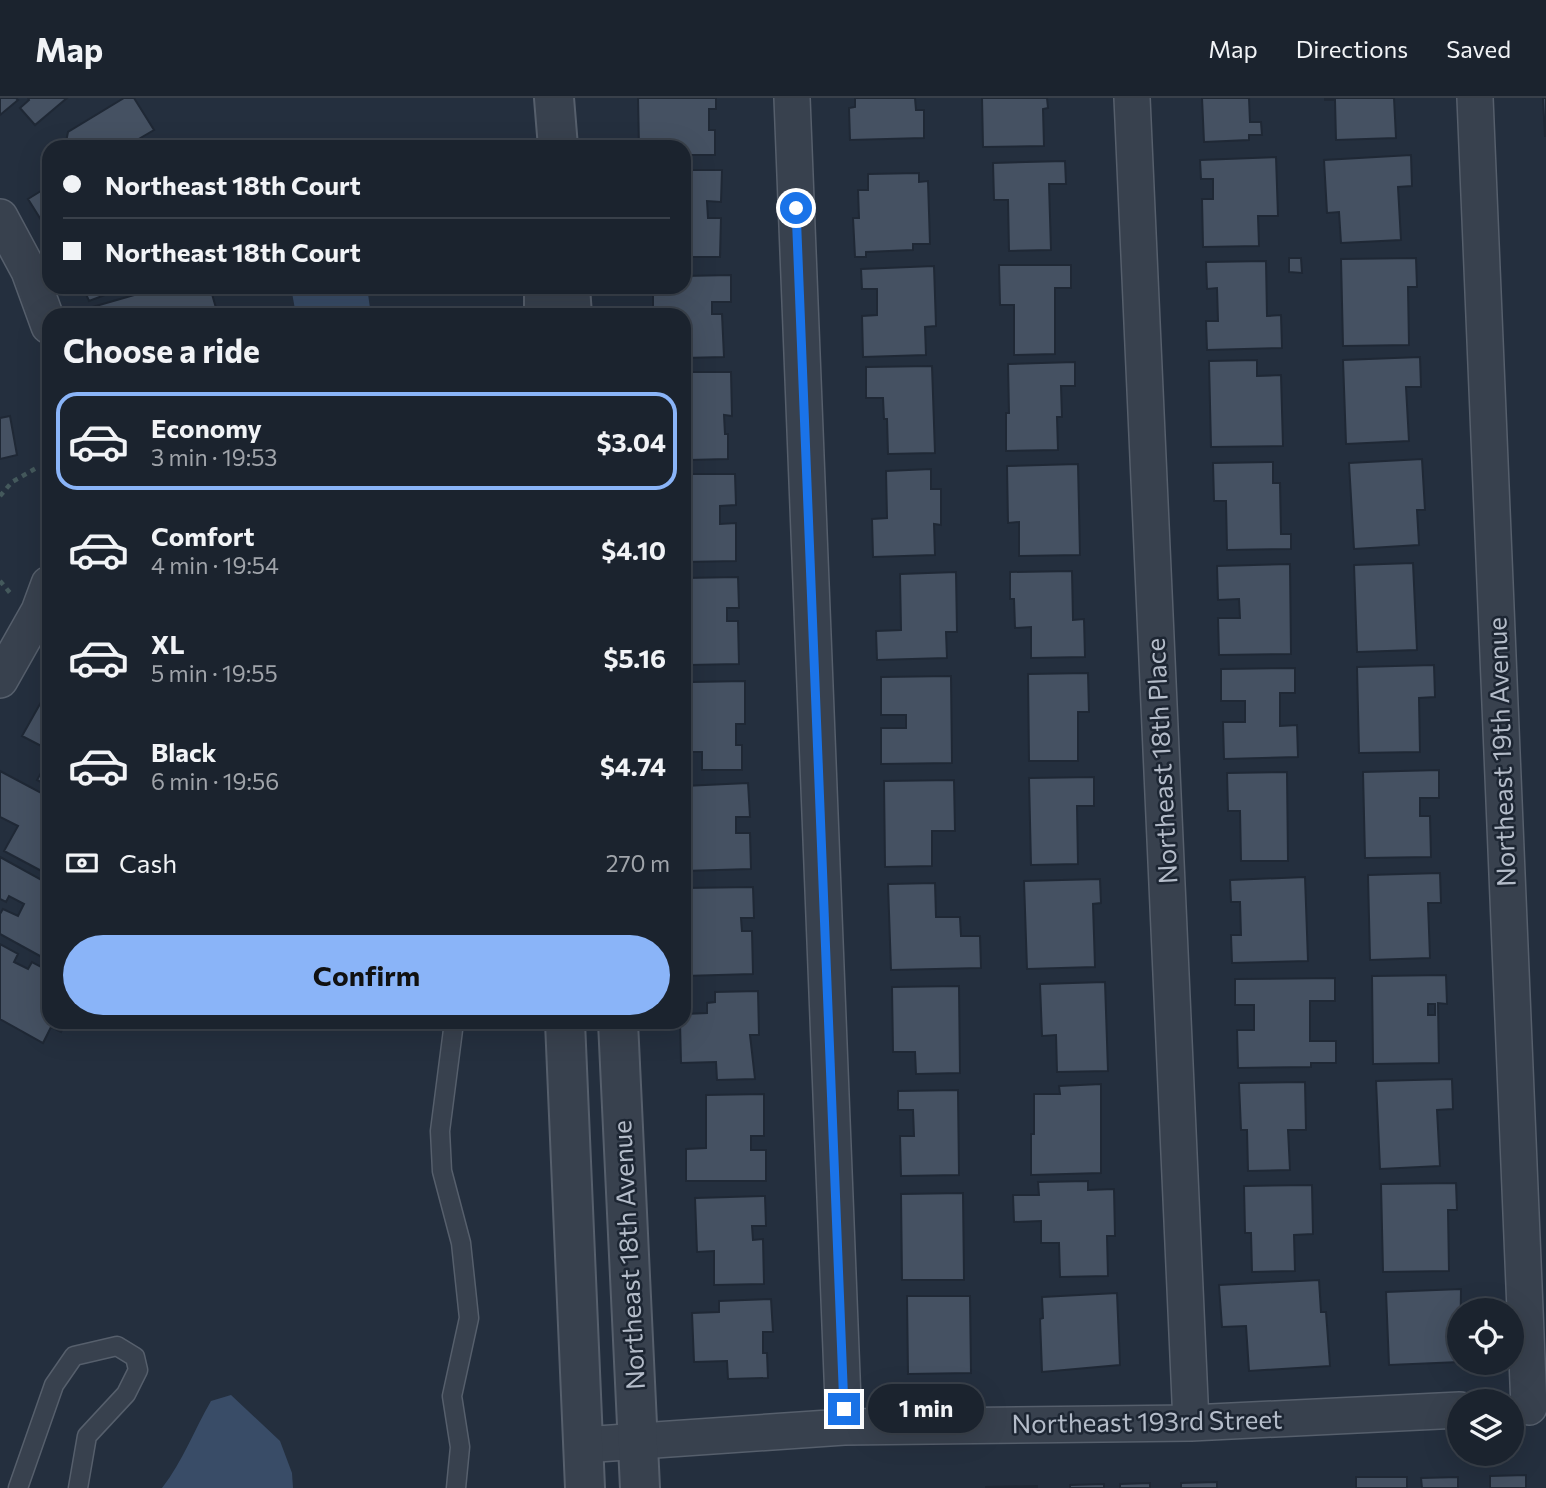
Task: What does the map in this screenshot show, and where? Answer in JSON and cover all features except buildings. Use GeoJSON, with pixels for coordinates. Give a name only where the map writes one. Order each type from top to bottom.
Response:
{"type":"FeatureCollection","features":[{"type":"Feature","properties":{"kind":"street"},"geometry":{"type":"LineString","coordinates":[[544,98],[544,140]]}},
{"type":"Feature","properties":{"kind":"street"},"geometry":{"type":"LineString","coordinates":[[554,98],[557,140]]}},
{"type":"Feature","properties":{"kind":"street"},"geometry":{"type":"LineString","coordinates":[[792,98],[845,1427]]}},
{"type":"Feature","properties":{"kind":"street","name":"Northeast 18th Place"},"geometry":{"type":"LineString","coordinates":[[1132,98],[1191,1423]]}},
{"type":"Feature","properties":{"kind":"street","name":"Northeast 19th Avenue"},"geometry":{"type":"LineString","coordinates":[[1475,98],[1529,1407]]}},
{"type":"Feature","properties":{"kind":"street"},"geometry":{"type":"LineString","coordinates":[[0,217],[29,271],[42,308]]}},
{"type":"Feature","properties":{"kind":"street"},"geometry":{"type":"LineString","coordinates":[[0,680],[42,605]]}},
{"type":"Feature","properties":{"kind":"street","name":"Northeast 18th Avenue"},"geometry":{"type":"LineString","coordinates":[[565,1029],[585,1488]]}},
{"type":"Feature","properties":{"kind":"street","name":"Northeast 18th Avenue"},"geometry":{"type":"LineString","coordinates":[[618,1029],[640,1488]]}},
{"type":"Feature","properties":{"kind":"street","name":"Northeast 193rd Street"},"geometry":{"type":"LineString","coordinates":[[583,1445],[845,1427],[1191,1423],[1447,1411]]}},
{"type":"Feature","properties":{"kind":"lane"},"geometry":{"type":"LineString","coordinates":[[453,1029],[440,1131],[442,1171],[461,1243],[469,1318],[452,1396],[460,1447],[456,1488]]}},
{"type":"Feature","properties":{"kind":"lane"},"geometry":{"type":"LineString","coordinates":[[18,1488],[54,1385],[74,1356],[117,1346],[135,1357],[138,1370],[126,1394],[87,1436],[78,1488]]}},
{"type":"Feature","properties":{"kind":"path"},"geometry":{"type":"LineString","coordinates":[[0,496],[12,482],[38,467]]}},
{"type":"Feature","properties":{"kind":"water"},"geometry":{"type":"Polygon","coordinates":[[[292,294],[368,294],[370,308],[295,308],[292,294]]]}},
{"type":"Feature","properties":{"kind":"water"},"geometry":{"type":"Polygon","coordinates":[[[231,1395],[280,1441],[292,1473],[293,1488],[162,1488],[211,1401],[231,1395]]]}},
{"type":"Feature","properties":{"kind":"route"},"geometry":{"type":"LineString","coordinates":[[796,208],[844,1409]]}}]}
